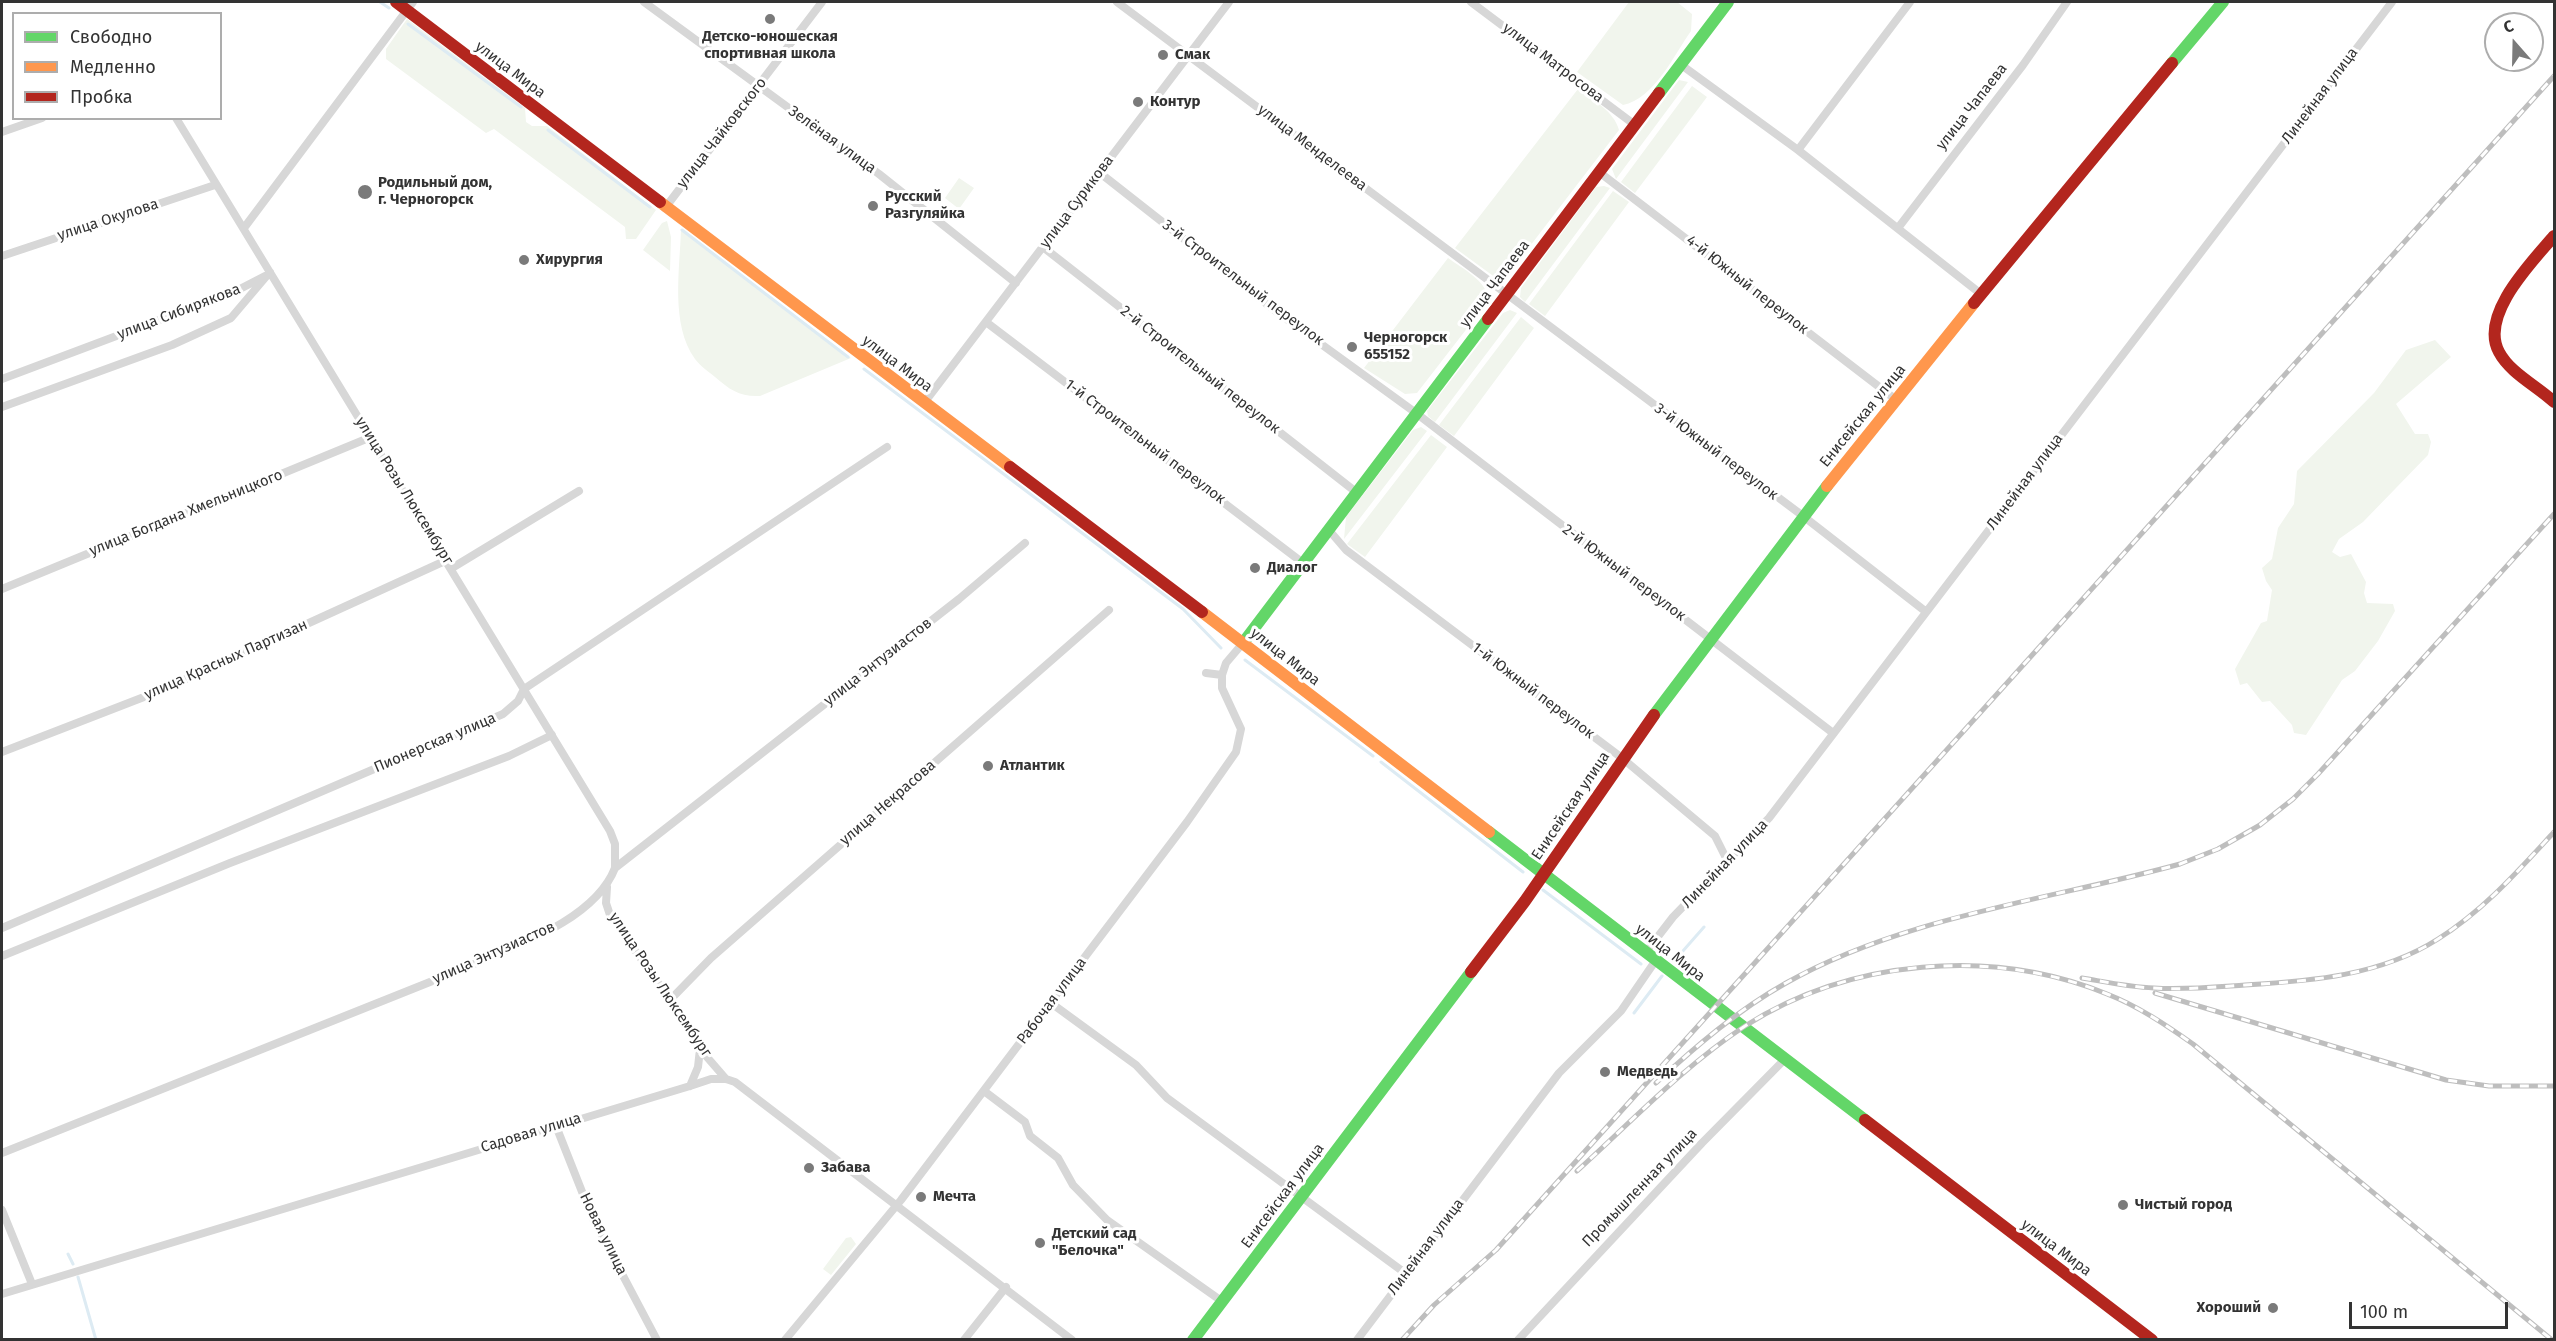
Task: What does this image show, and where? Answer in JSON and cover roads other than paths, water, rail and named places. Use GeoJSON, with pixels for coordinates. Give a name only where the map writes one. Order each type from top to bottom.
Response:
{"type":"FeatureCollection","features":[{"type":"Feature","properties":{"kind":"main road","name":"улица Мира"},"geometry":{"type":"LineString","coordinates":[[396,2],[410,6],[665,208],[1243,643],[2152,1340]]}},
{"type":"Feature","properties":{"kind":"main road","name":"улица Чапаева"},"geometry":{"type":"LineString","coordinates":[[1243,643],[1728,2]]}},
{"type":"Feature","properties":{"kind":"main road","name":"Енисейская улица"},"geometry":{"type":"LineString","coordinates":[[1192,1340],[1525,900],[1622,758],[1803,516],[1895,399],[2223,2]]}},
{"type":"Feature","properties":{"kind":"main road"},"geometry":{"type":"LineString","coordinates":[[2554,236],[2513,286],[2498,316],[2495,342],[2507,362],[2554,402]]}},
{"type":"Feature","properties":{"kind":"street","name":"Зелёная улица"},"geometry":{"type":"LineString","coordinates":[[644,2],[879,174],[1016,283]]}},
{"type":"Feature","properties":{"kind":"street","name":"улица Чайковского"},"geometry":{"type":"LineString","coordinates":[[665,208],[822,2]]}},
{"type":"Feature","properties":{"kind":"street","name":"улица Менделеева"},"geometry":{"type":"LineString","coordinates":[[1116,2],[1505,295]]}},
{"type":"Feature","properties":{"kind":"street","name":"улица Сурикова"},"geometry":{"type":"LineString","coordinates":[[924,403],[1229,2]]}},
{"type":"Feature","properties":{"kind":"street","name":"улица Матросова"},"geometry":{"type":"LineString","coordinates":[[1471,2],[1635,125]]}},
{"type":"Feature","properties":{"kind":"street"},"geometry":{"type":"LineString","coordinates":[[1798,150],[1910,2]]}},
{"type":"Feature","properties":{"kind":"street","name":"улица Чапаева"},"geometry":{"type":"LineString","coordinates":[[1898,228],[2023,65],[2067,2]]}},
{"type":"Feature","properties":{"kind":"street","name":"Линейная улица"},"geometry":{"type":"LineString","coordinates":[[1646,952],[1673,917],[1769,818],[2392,2]]}},
{"type":"Feature","properties":{"kind":"street"},"geometry":{"type":"LineString","coordinates":[[244,228],[410,6]]}},
{"type":"Feature","properties":{"kind":"street"},"geometry":{"type":"LineString","coordinates":[[1680,64],[1798,150],[1981,294]]}},
{"type":"Feature","properties":{"kind":"street"},"geometry":{"type":"LineString","coordinates":[[2,132],[36,120]]}},
{"type":"Feature","properties":{"kind":"street","name":"улица Розы Люксембург"},"geometry":{"type":"LineString","coordinates":[[177,120],[610,831],[615,844],[615,868]]}},
{"type":"Feature","properties":{"kind":"street","name":"4-й Южный переулок"},"geometry":{"type":"LineString","coordinates":[[1599,172],[1895,399]]}},
{"type":"Feature","properties":{"kind":"street","name":"3-й Строительный переулок"},"geometry":{"type":"LineString","coordinates":[[1100,173],[1276,312],[1416,413]]}},
{"type":"Feature","properties":{"kind":"street","name":"улица Окулова"},"geometry":{"type":"LineString","coordinates":[[2,256],[216,184]]}},
{"type":"Feature","properties":{"kind":"street","name":"2-й Строительный переулок"},"geometry":{"type":"LineString","coordinates":[[1043,247],[1356,492]]}},
{"type":"Feature","properties":{"kind":"street","name":"улица Сибирякова"},"geometry":{"type":"LineString","coordinates":[[2,379],[236,291],[270,272]]}},
{"type":"Feature","properties":{"kind":"street","name":"улица Сибирякова"},"geometry":{"type":"LineString","coordinates":[[2,407],[172,345],[231,318],[270,272]]}},
{"type":"Feature","properties":{"kind":"street","name":"3-й Южный переулок"},"geometry":{"type":"LineString","coordinates":[[1505,295],[1803,516],[1925,611]]}},
{"type":"Feature","properties":{"kind":"street","name":"1-й Строительный переулок"},"geometry":{"type":"LineString","coordinates":[[986,322],[1303,562]]}},
{"type":"Feature","properties":{"kind":"street","name":"2-й Южный переулок"},"geometry":{"type":"LineString","coordinates":[[1416,413],[1833,733]]}},
{"type":"Feature","properties":{"kind":"street","name":"улица Богдана Хмельницкого"},"geometry":{"type":"LineString","coordinates":[[2,589],[370,437]]}},
{"type":"Feature","properties":{"kind":"street","name":"Пионерская улица"},"geometry":{"type":"LineString","coordinates":[[2,928],[397,758],[458,736],[503,714],[518,701],[524,689],[887,447]]}},
{"type":"Feature","properties":{"kind":"street","name":"улица Красных Партизан"},"geometry":{"type":"LineString","coordinates":[[2,752],[162,690],[449,564],[579,491]]}},
{"type":"Feature","properties":{"kind":"street","name":"1-й Южный переулок"},"geometry":{"type":"LineString","coordinates":[[1328,529],[1346,550],[1622,758],[1715,836],[1728,862]]}},
{"type":"Feature","properties":{"kind":"street","name":"улица Энтузиастов"},"geometry":{"type":"LineString","coordinates":[[2,1153],[526,941],[571,917],[607,886],[615,868],[959,599],[1026,543]]}},
{"type":"Feature","properties":{"kind":"street","name":"улица Некрасова"},"geometry":{"type":"LineString","coordinates":[[670,1000],[720,951],[1109,610]]}},
{"type":"Feature","properties":{"kind":"street"},"geometry":{"type":"LineString","coordinates":[[1206,673],[1222,675],[1226,663],[1243,643]]}},
{"type":"Feature","properties":{"kind":"street","name":"Рабочая улица"},"geometry":{"type":"LineString","coordinates":[[785,1340],[897,1205],[1051,1003],[1236,752],[1241,729],[1222,688],[1222,675]]}},
{"type":"Feature","properties":{"kind":"street"},"geometry":{"type":"LineString","coordinates":[[2,956],[241,858],[509,756],[552,735]]}},
{"type":"Feature","properties":{"kind":"street","name":"улица Розы Люксембург"},"geometry":{"type":"LineString","coordinates":[[607,886],[606,903],[610,915],[693,1032],[700,1048],[726,1079]]}},
{"type":"Feature","properties":{"kind":"street","name":"Линейная улица"},"geometry":{"type":"LineString","coordinates":[[1357,1340],[1405,1273],[1560,1073],[1621,1011],[1656,960]]}},
{"type":"Feature","properties":{"kind":"street"},"geometry":{"type":"LineString","coordinates":[[1051,1003],[1136,1065],[1167,1098],[1405,1273]]}},
{"type":"Feature","properties":{"kind":"street"},"geometry":{"type":"LineString","coordinates":[[690,1086],[698,1067],[700,1048]]}},
{"type":"Feature","properties":{"kind":"street","name":"Промышленная улица"},"geometry":{"type":"LineString","coordinates":[[1518,1340],[1694,1151],[1785,1059]]}},
{"type":"Feature","properties":{"kind":"street","name":"Садовая улица"},"geometry":{"type":"LineString","coordinates":[[2,1294],[711,1079],[726,1079]]}},
{"type":"Feature","properties":{"kind":"street"},"geometry":{"type":"LineString","coordinates":[[726,1079],[735,1082],[1006,1287],[1072,1340]]}},
{"type":"Feature","properties":{"kind":"street"},"geometry":{"type":"LineString","coordinates":[[984,1091],[1025,1122],[1030,1136],[1058,1158],[1073,1185],[1107,1220],[1223,1302]]}},
{"type":"Feature","properties":{"kind":"street","name":"Новая улица"},"geometry":{"type":"LineString","coordinates":[[556,1126],[592,1217],[657,1340]]}},
{"type":"Feature","properties":{"kind":"street"},"geometry":{"type":"LineString","coordinates":[[2,1210],[32,1284]]}},
{"type":"Feature","properties":{"kind":"street"},"geometry":{"type":"LineString","coordinates":[[964,1340],[1006,1287]]}},
{"type":"Feature","properties":{"kind":"waterway"},"geometry":{"type":"LineString","coordinates":[[380,2],[389,8]]}},
{"type":"Feature","properties":{"kind":"waterway"},"geometry":{"type":"LineString","coordinates":[[408,24],[521,107]]}},
{"type":"Feature","properties":{"kind":"waterway"},"geometry":{"type":"LineString","coordinates":[[548,130],[650,207]]}},
{"type":"Feature","properties":{"kind":"waterway"},"geometry":{"type":"LineString","coordinates":[[682,230],[848,357]]}},
{"type":"Feature","properties":{"kind":"waterway"},"geometry":{"type":"LineString","coordinates":[[864,369],[1183,609],[1221,648]]}},
{"type":"Feature","properties":{"kind":"waterway"},"geometry":{"type":"LineString","coordinates":[[1245,660],[1373,756]]}},
{"type":"Feature","properties":{"kind":"waterway"},"geometry":{"type":"LineString","coordinates":[[1381,762],[1523,872]]}},
{"type":"Feature","properties":{"kind":"waterway"},"geometry":{"type":"LineString","coordinates":[[1543,890],[1641,964]]}},
{"type":"Feature","properties":{"kind":"waterway"},"geometry":{"type":"LineString","coordinates":[[1675,960],[1704,927]]}},
{"type":"Feature","properties":{"kind":"waterway"},"geometry":{"type":"LineString","coordinates":[[1634,1013],[1662,976]]}},
{"type":"Feature","properties":{"kind":"waterway"},"geometry":{"type":"LineString","coordinates":[[68,1254],[73,1264]]}},
{"type":"Feature","properties":{"kind":"waterway"},"geometry":{"type":"LineString","coordinates":[[78,1277],[96,1340]]}},
{"type":"Feature","properties":{"kind":"railway"},"geometry":{"type":"LineString","coordinates":[[1402,1340],[1434,1305],[1496,1250],[2554,76]]}},
{"type":"Feature","properties":{"kind":"railway"},"geometry":{"type":"LineString","coordinates":[[1656,1083],[1702,1042],[1751,1005],[1786,983],[1832,960],[1879,941],[1929,925],[2180,864],[2218,849],[2260,825],[2293,799],[2318,774],[2554,514]]}},
{"type":"Feature","properties":{"kind":"railway"},"geometry":{"type":"LineString","coordinates":[[2082,978],[2136,987],[2165,989],[2295,981],[2369,969],[2416,951],[2455,928],[2500,889],[2554,832]]}},
{"type":"Feature","properties":{"kind":"railway"},"geometry":{"type":"LineString","coordinates":[[1577,1171],[1658,1095],[1722,1042],[1786,1003],[1830,986],[1875,974],[1922,967],[1970,966],[2017,970],[2063,979],[2107,994],[2141,1010],[2183,1037],[2552,1340]]}},
{"type":"Feature","properties":{"kind":"railway"},"geometry":{"type":"LineString","coordinates":[[2155,993],[2446,1080],[2489,1086],[2554,1086]]}},
{"type":"Feature","properties":{"kind":"place","name":"Детско-юношеская спортивная школа"},"geometry":{"type":"Point","coordinates":[770,19]}},
{"type":"Feature","properties":{"kind":"place","name":"Смак"},"geometry":{"type":"Point","coordinates":[1163,55]}},
{"type":"Feature","properties":{"kind":"place","name":"Контур"},"geometry":{"type":"Point","coordinates":[1138,102]}},
{"type":"Feature","properties":{"kind":"place","name":"Родильный дом, г. Черногорск"},"geometry":{"type":"Point","coordinates":[365,192]}},
{"type":"Feature","properties":{"kind":"place","name":"Русский Разгуляйка"},"geometry":{"type":"Point","coordinates":[873,206]}},
{"type":"Feature","properties":{"kind":"place","name":"Хирургия"},"geometry":{"type":"Point","coordinates":[524,260]}},
{"type":"Feature","properties":{"kind":"place","name":"Черногорск 655152"},"geometry":{"type":"Point","coordinates":[1352,347]}},
{"type":"Feature","properties":{"kind":"place","name":"Диалог"},"geometry":{"type":"Point","coordinates":[1255,568]}},
{"type":"Feature","properties":{"kind":"place","name":"Атлантик"},"geometry":{"type":"Point","coordinates":[988,766]}},
{"type":"Feature","properties":{"kind":"place","name":"Медведь"},"geometry":{"type":"Point","coordinates":[1605,1072]}},
{"type":"Feature","properties":{"kind":"place","name":"Забава"},"geometry":{"type":"Point","coordinates":[809,1168]}},
{"type":"Feature","properties":{"kind":"place","name":"Мечта"},"geometry":{"type":"Point","coordinates":[921,1197]}},
{"type":"Feature","properties":{"kind":"place","name":"Чистый город"},"geometry":{"type":"Point","coordinates":[2123,1205]}},
{"type":"Feature","properties":{"kind":"place","name":"Детский сад \"Белочка\""},"geometry":{"type":"Point","coordinates":[1040,1243]}},
{"type":"Feature","properties":{"kind":"place","name":"Хороший"},"geometry":{"type":"Point","coordinates":[2273,1308]}}]}
